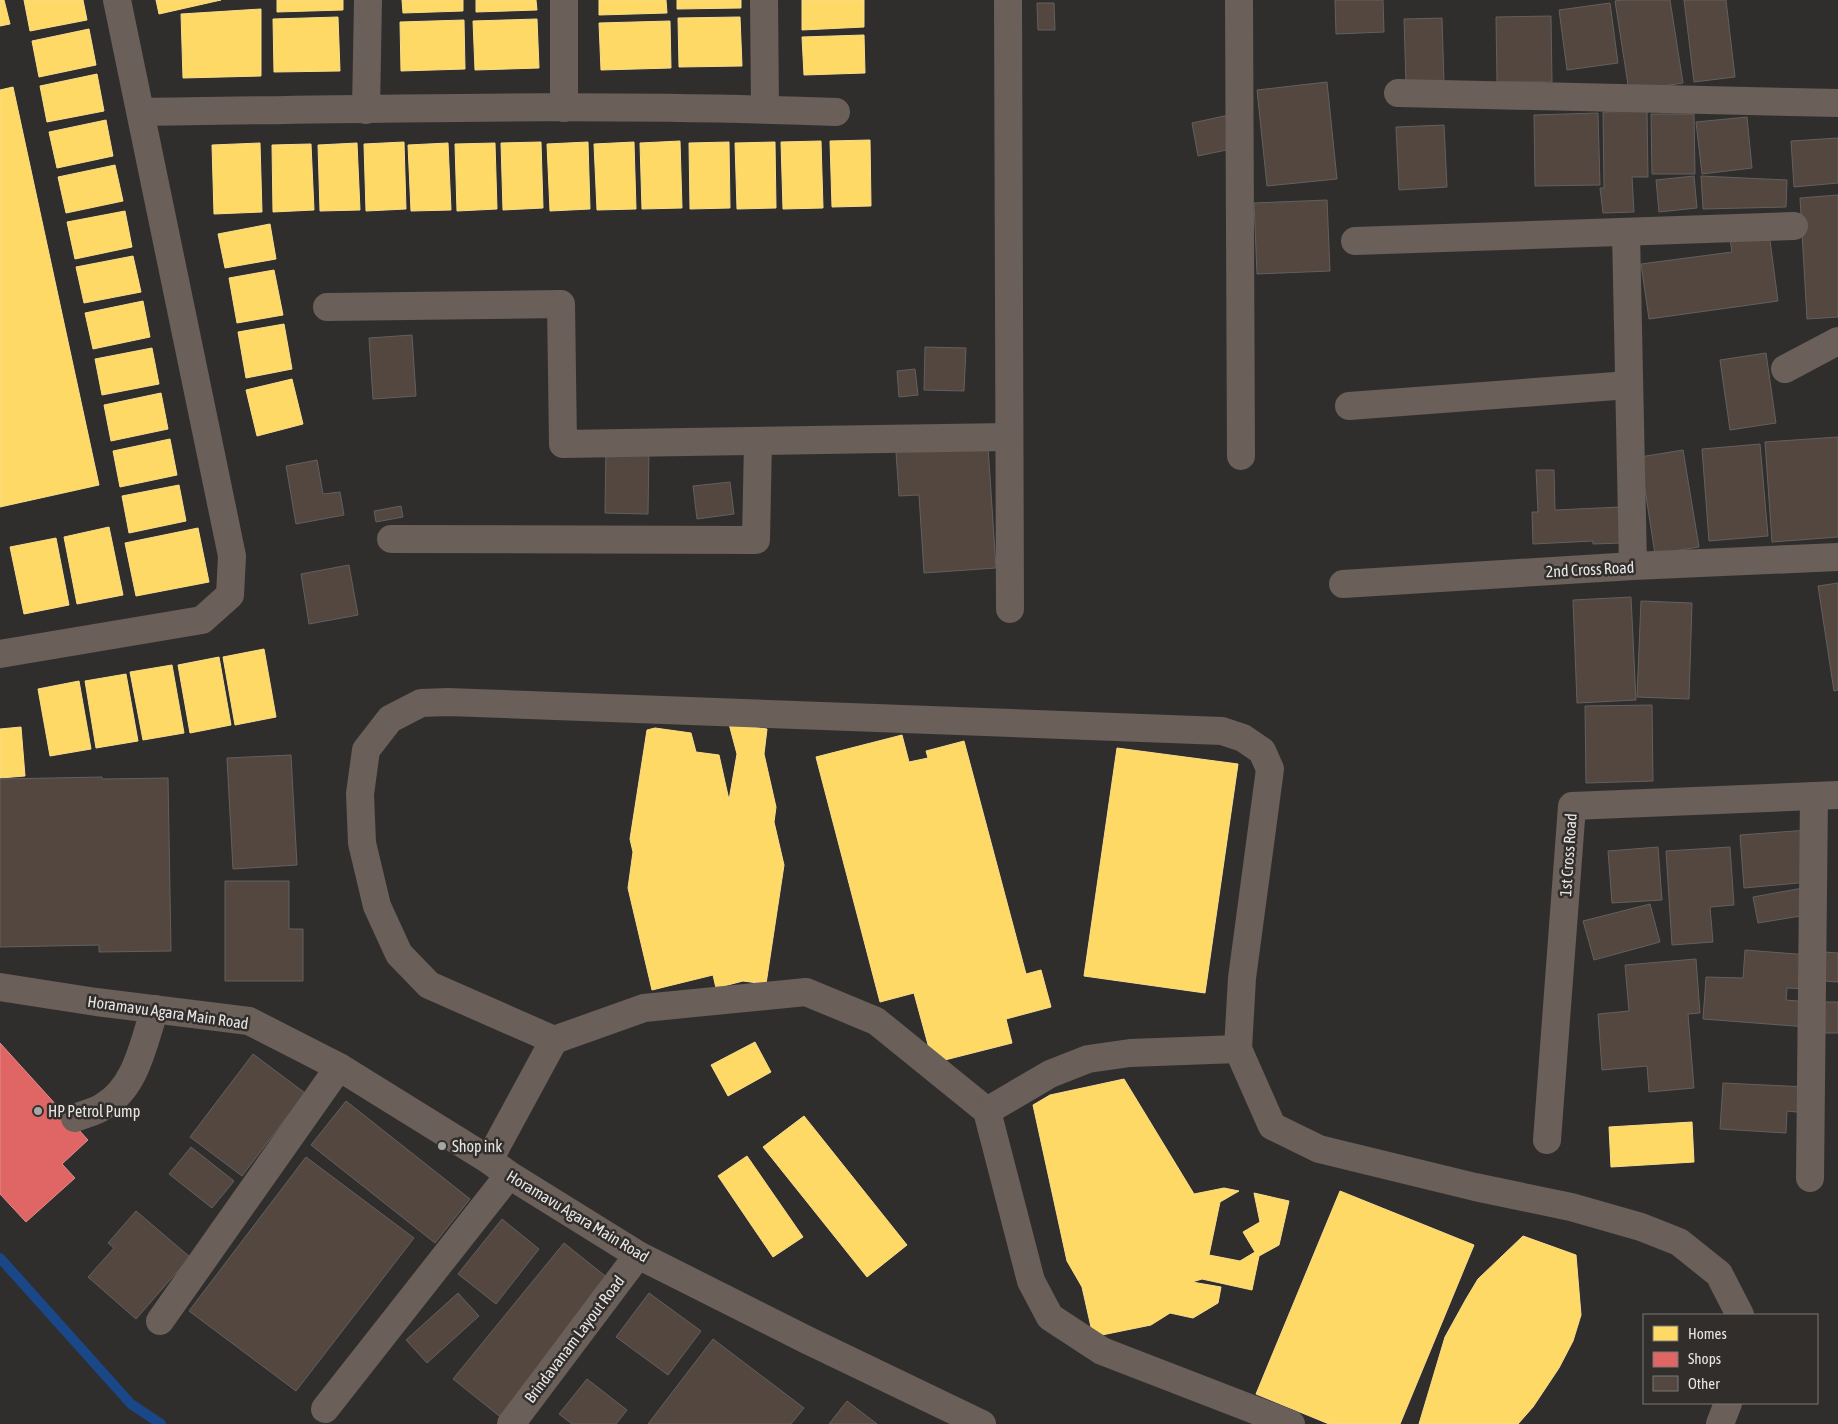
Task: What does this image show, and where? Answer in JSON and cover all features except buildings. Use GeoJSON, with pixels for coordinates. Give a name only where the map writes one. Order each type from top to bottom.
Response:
{"type":"FeatureCollection","features":[{"type":"Feature","properties":{"kind":"street"},"geometry":{"type":"LineString","coordinates":[[0,654],[202,620],[230,595],[232,556],[118,0]]}},
{"type":"Feature","properties":{"kind":"street"},"geometry":{"type":"LineString","coordinates":[[366,110],[368,0]]}},
{"type":"Feature","properties":{"kind":"street"},"geometry":{"type":"LineString","coordinates":[[564,0],[564,108]]}},
{"type":"Feature","properties":{"kind":"street"},"geometry":{"type":"LineString","coordinates":[[764,0],[765,109]]}},
{"type":"Feature","properties":{"kind":"street"},"geometry":{"type":"LineString","coordinates":[[1008,0],[1010,610]]}},
{"type":"Feature","properties":{"kind":"street"},"geometry":{"type":"LineString","coordinates":[[1239,0],[1241,456]]}},
{"type":"Feature","properties":{"kind":"street"},"geometry":{"type":"LineString","coordinates":[[1398,93],[1838,102]]}},
{"type":"Feature","properties":{"kind":"street"},"geometry":{"type":"LineString","coordinates":[[141,112],[564,108],[765,109],[836,112]]}},
{"type":"Feature","properties":{"kind":"street"},"geometry":{"type":"LineString","coordinates":[[1355,241],[1794,226]]}},
{"type":"Feature","properties":{"kind":"street"},"geometry":{"type":"LineString","coordinates":[[1626,232],[1633,566]]}},
{"type":"Feature","properties":{"kind":"street"},"geometry":{"type":"LineString","coordinates":[[327,307],[561,304],[563,444],[1009,437]]}},
{"type":"Feature","properties":{"kind":"street"},"geometry":{"type":"LineString","coordinates":[[1785,369],[1838,341]]}},
{"type":"Feature","properties":{"kind":"street"},"geometry":{"type":"LineString","coordinates":[[1349,406],[1629,385]]}},
{"type":"Feature","properties":{"kind":"street"},"geometry":{"type":"LineString","coordinates":[[391,539],[756,540],[758,441]]}},
{"type":"Feature","properties":{"kind":"street","name":"2nd Cross Road"},"geometry":{"type":"LineString","coordinates":[[1343,584],[1633,566],[1838,557]]}},
{"type":"Feature","properties":{"kind":"street"},"geometry":{"type":"LineString","coordinates":[[1291,1424],[1102,1351],[1050,1317],[1031,1281],[987,1111],[876,1021],[806,992],[644,1008],[554,1040],[430,985],[399,954],[377,906],[362,843],[360,794],[366,750],[390,719],[421,703],[448,702],[1222,731],[1243,738],[1262,751],[1270,769],[1242,978],[1238,1049],[1272,1126],[1319,1149],[1475,1187],[1571,1207],[1641,1227],[1679,1242],[1719,1274],[1739,1314]]}},
{"type":"Feature","properties":{"kind":"street"},"geometry":{"type":"LineString","coordinates":[[1810,1178],[1826,795]]}},
{"type":"Feature","properties":{"kind":"street","name":"1st Cross Road"},"geometry":{"type":"LineString","coordinates":[[1547,1140],[1572,806],[1826,795]]}},
{"type":"Feature","properties":{"kind":"street","name":"Horamavu Agara Main Road"},"geometry":{"type":"LineString","coordinates":[[0,987],[249,1021],[339,1067],[638,1254],[808,1340],[982,1424]]}},
{"type":"Feature","properties":{"kind":"street"},"geometry":{"type":"LineString","coordinates":[[75,1118],[104,1107],[119,1094],[132,1076],[155,1009]]}},
{"type":"Feature","properties":{"kind":"street"},"geometry":{"type":"LineString","coordinates":[[325,1409],[499,1167],[554,1040]]}},
{"type":"Feature","properties":{"kind":"street"},"geometry":{"type":"LineString","coordinates":[[987,1111],[1050,1074],[1088,1059],[1130,1053],[1238,1049]]}},
{"type":"Feature","properties":{"kind":"street"},"geometry":{"type":"LineString","coordinates":[[160,1321],[339,1067]]}},
{"type":"Feature","properties":{"kind":"street","name":"Brindavanam Layout Road"},"geometry":{"type":"LineString","coordinates":[[511,1424],[638,1254]]}},
{"type":"Feature","properties":{"kind":"street"},"geometry":{"type":"LineString","coordinates":[[1720,1424],[1728,1404]]}},
{"type":"Feature","properties":{"kind":"waterway"},"geometry":{"type":"LineString","coordinates":[[0,1258],[131,1404],[161,1424]]}},
{"type":"Feature","properties":{"kind":"place","name":"HP Petrol Pump"},"geometry":{"type":"Point","coordinates":[38,1111]}},
{"type":"Feature","properties":{"kind":"place","name":"Shop ink"},"geometry":{"type":"Point","coordinates":[442,1146]}}]}
